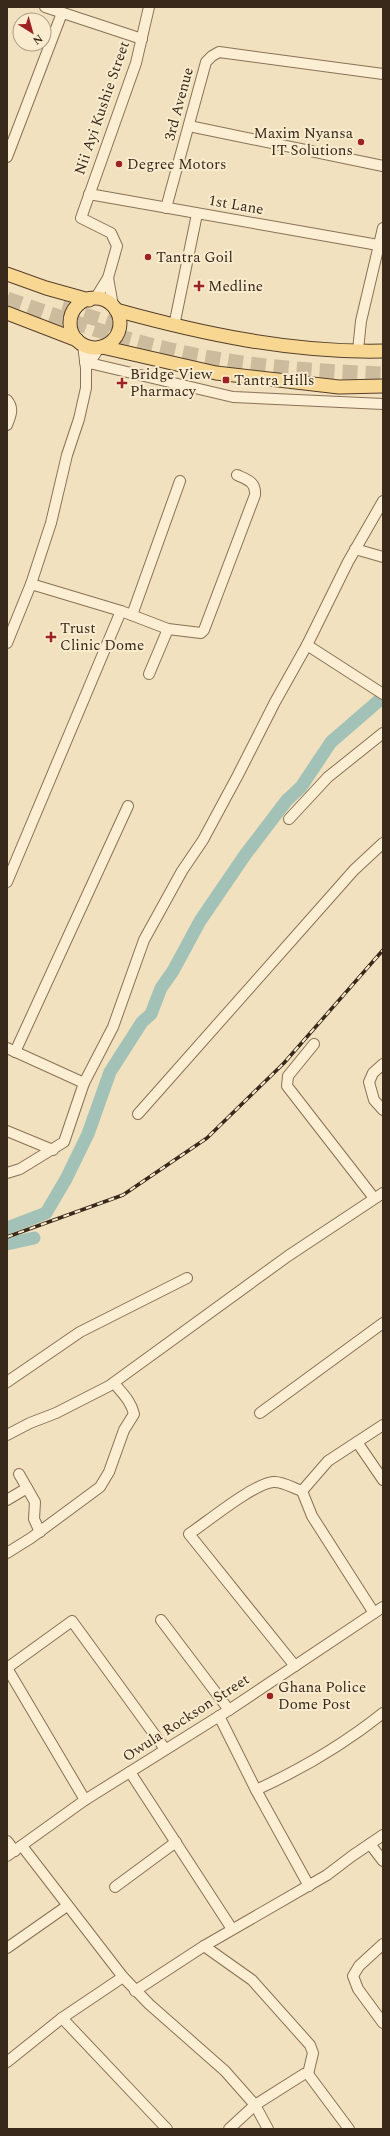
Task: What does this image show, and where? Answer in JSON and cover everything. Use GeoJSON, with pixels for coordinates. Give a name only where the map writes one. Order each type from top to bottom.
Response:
{"type":"FeatureCollection","features":[{"type":"Feature","properties":{"kind":"main road"},"geometry":{"type":"LineString","coordinates":[[7,274],[46,288],[108,302],[115,308],[174,326],[221,337],[277,345],[383,351]]}},
{"type":"Feature","properties":{"kind":"main road"},"geometry":{"type":"LineString","coordinates":[[80,342],[71,328],[71,320],[78,306],[92,299]]}},
{"type":"Feature","properties":{"kind":"main road"},"geometry":{"type":"LineString","coordinates":[[100,348],[114,340],[119,332],[120,322],[115,308]]}},
{"type":"Feature","properties":{"kind":"main road"},"geometry":{"type":"LineString","coordinates":[[7,313],[80,342],[100,348],[216,373],[339,387],[383,386]]}},
{"type":"Feature","properties":{"kind":"street"},"geometry":{"type":"LineString","coordinates":[[45,7],[142,39]]}},
{"type":"Feature","properties":{"kind":"street","name":"Nii Ayi Kushie Street"},"geometry":{"type":"LineString","coordinates":[[108,278],[117,246],[114,236],[105,229],[81,218],[126,92],[142,39],[149,7]]}},
{"type":"Feature","properties":{"kind":"street"},"geometry":{"type":"LineString","coordinates":[[7,157],[62,13]]}},
{"type":"Feature","properties":{"kind":"street","name":"3rd Avenue"},"geometry":{"type":"LineString","coordinates":[[166,208],[190,126],[206,62],[212,56],[220,52],[383,74]]}},
{"type":"Feature","properties":{"kind":"street"},"geometry":{"type":"LineString","coordinates":[[190,126],[383,166]]}},
{"type":"Feature","properties":{"kind":"street","name":"1st Lane"},"geometry":{"type":"LineString","coordinates":[[89,194],[378,245]]}},
{"type":"Feature","properties":{"kind":"street"},"geometry":{"type":"LineString","coordinates":[[174,326],[197,214]]}},
{"type":"Feature","properties":{"kind":"street"},"geometry":{"type":"LineString","coordinates":[[358,350],[361,321],[383,228]]}},
{"type":"Feature","properties":{"kind":"street"},"geometry":{"type":"LineString","coordinates":[[92,299],[108,278]]}},
{"type":"Feature","properties":{"kind":"street"},"geometry":{"type":"LineString","coordinates":[[108,278],[115,308]]}},
{"type":"Feature","properties":{"kind":"street"},"geometry":{"type":"LineString","coordinates":[[7,643],[31,584],[50,523],[67,455],[79,419],[86,388],[87,364],[80,342]]}},
{"type":"Feature","properties":{"kind":"street"},"geometry":{"type":"LineString","coordinates":[[87,364],[100,348]]}},
{"type":"Feature","properties":{"kind":"street"},"geometry":{"type":"LineString","coordinates":[[87,364],[233,397],[383,404]]}},
{"type":"Feature","properties":{"kind":"street"},"geometry":{"type":"LineString","coordinates":[[7,400],[11,405],[12,413],[7,425]]}},
{"type":"Feature","properties":{"kind":"street"},"geometry":{"type":"LineString","coordinates":[[31,584],[121,611],[168,628],[200,633],[204,630],[255,495],[255,487],[252,482],[237,474]]}},
{"type":"Feature","properties":{"kind":"street"},"geometry":{"type":"LineString","coordinates":[[132,616],[180,481]]}},
{"type":"Feature","properties":{"kind":"street"},"geometry":{"type":"LineString","coordinates":[[7,1173],[20,1169],[64,1142],[84,1083],[113,1027],[144,940],[182,871],[203,840],[275,702],[307,645],[356,549],[383,501]]}},
{"type":"Feature","properties":{"kind":"street"},"geometry":{"type":"LineString","coordinates":[[356,549],[383,557]]}},
{"type":"Feature","properties":{"kind":"street"},"geometry":{"type":"LineString","coordinates":[[7,882],[121,611]]}},
{"type":"Feature","properties":{"kind":"street"},"geometry":{"type":"LineString","coordinates":[[148,674],[168,628]]}},
{"type":"Feature","properties":{"kind":"street"},"geometry":{"type":"LineString","coordinates":[[307,645],[382,694]]}},
{"type":"Feature","properties":{"kind":"street"},"geometry":{"type":"LineString","coordinates":[[290,820],[328,777],[383,733]]}},
{"type":"Feature","properties":{"kind":"street"},"geometry":{"type":"LineString","coordinates":[[84,1083],[11,1050],[128,806]]}},
{"type":"Feature","properties":{"kind":"street"},"geometry":{"type":"LineString","coordinates":[[138,1114],[354,870],[383,843]]}},
{"type":"Feature","properties":{"kind":"street"},"geometry":{"type":"LineString","coordinates":[[7,1436],[114,1383],[288,1256],[379,1195],[287,1086],[288,1076],[314,1044]]}},
{"type":"Feature","properties":{"kind":"street"},"geometry":{"type":"LineString","coordinates":[[383,1064],[373,1073],[368,1082],[374,1100],[383,1110]]}},
{"type":"Feature","properties":{"kind":"street"},"geometry":{"type":"LineString","coordinates":[[7,1132],[53,1150]]}},
{"type":"Feature","properties":{"kind":"street"},"geometry":{"type":"LineString","coordinates":[[7,1382],[80,1332],[187,1278]]}},
{"type":"Feature","properties":{"kind":"street"},"geometry":{"type":"LineString","coordinates":[[260,1413],[383,1323]]}},
{"type":"Feature","properties":{"kind":"street"},"geometry":{"type":"LineString","coordinates":[[7,1553],[40,1532],[100,1487],[109,1472],[124,1430],[134,1414],[127,1398],[114,1383]]}},
{"type":"Feature","properties":{"kind":"street"},"geometry":{"type":"LineString","coordinates":[[302,1491],[328,1461],[383,1425]]}},
{"type":"Feature","properties":{"kind":"street"},"geometry":{"type":"LineString","coordinates":[[357,1442],[383,1480]]}},
{"type":"Feature","properties":{"kind":"street"},"geometry":{"type":"LineString","coordinates":[[19,1474],[35,1502],[34,1519],[40,1532]]}},
{"type":"Feature","properties":{"kind":"street"},"geometry":{"type":"LineString","coordinates":[[295,1666],[189,1534],[229,1506],[268,1483],[280,1483],[302,1491],[312,1516],[374,1613]]}},
{"type":"Feature","properties":{"kind":"street"},"geometry":{"type":"LineString","coordinates":[[7,1500],[27,1488]]}},
{"type":"Feature","properties":{"kind":"street","name":"Owula Rockson Street"},"geometry":{"type":"LineString","coordinates":[[14,1851],[85,1800],[229,1710],[383,1607]]}},
{"type":"Feature","properties":{"kind":"street"},"geometry":{"type":"LineString","coordinates":[[161,1620],[229,1710]]}},
{"type":"Feature","properties":{"kind":"street"},"geometry":{"type":"LineString","coordinates":[[85,1800],[7,1668],[72,1621],[165,1749]]}},
{"type":"Feature","properties":{"kind":"street"},"geometry":{"type":"LineString","coordinates":[[256,1790],[320,1759],[357,1734],[383,1713]]}},
{"type":"Feature","properties":{"kind":"street"},"geometry":{"type":"LineString","coordinates":[[219,1716],[256,1790],[309,1886]]}},
{"type":"Feature","properties":{"kind":"street"},"geometry":{"type":"LineString","coordinates":[[130,1772],[232,1929]]}},
{"type":"Feature","properties":{"kind":"street"},"geometry":{"type":"LineString","coordinates":[[135,1990],[232,1929],[309,1886],[383,1835]]}},
{"type":"Feature","properties":{"kind":"street"},"geometry":{"type":"LineString","coordinates":[[7,1841],[14,1851],[67,1906],[123,1978],[220,2066],[255,2105],[268,2129]]}},
{"type":"Feature","properties":{"kind":"street"},"geometry":{"type":"LineString","coordinates":[[115,1887],[176,1842]]}},
{"type":"Feature","properties":{"kind":"street"},"geometry":{"type":"LineString","coordinates":[[370,1844],[383,1861]]}},
{"type":"Feature","properties":{"kind":"street"},"geometry":{"type":"LineString","coordinates":[[7,1948],[67,1906]]}},
{"type":"Feature","properties":{"kind":"street"},"geometry":{"type":"LineString","coordinates":[[383,1944],[358,1966],[353,1976],[358,1989],[383,2023]]}},
{"type":"Feature","properties":{"kind":"street"},"geometry":{"type":"LineString","coordinates":[[204,1946],[252,1980],[310,2045],[313,2053],[308,2074]]}},
{"type":"Feature","properties":{"kind":"street"},"geometry":{"type":"LineString","coordinates":[[7,2062],[62,2018],[123,1978]]}},
{"type":"Feature","properties":{"kind":"street"},"geometry":{"type":"LineString","coordinates":[[62,2018],[167,2129]]}},
{"type":"Feature","properties":{"kind":"street"},"geometry":{"type":"LineString","coordinates":[[230,2129],[255,2105],[304,2074],[308,2074]]}},
{"type":"Feature","properties":{"kind":"street"},"geometry":{"type":"LineString","coordinates":[[308,2074],[347,2128]]}},
{"type":"Feature","properties":{"kind":"waterway"},"geometry":{"type":"LineString","coordinates":[[7,1228],[46,1213],[66,1179],[88,1134],[110,1072],[142,1022],[151,1014],[161,988],[173,971],[200,921],[245,855],[287,800],[301,787],[331,742],[383,697]]}},
{"type":"Feature","properties":{"kind":"waterway"},"geometry":{"type":"LineString","coordinates":[[7,1244],[34,1238]]}},
{"type":"Feature","properties":{"kind":"tunnel"},"geometry":{"type":"LineString","coordinates":[[7,299],[104,332],[190,354],[272,367],[383,374]]}},
{"type":"Feature","properties":{"kind":"tunnel"},"geometry":{"type":"LineString","coordinates":[[62,308],[123,327]]}},
{"type":"Feature","properties":{"kind":"railway"},"geometry":{"type":"LineString","coordinates":[[7,1237],[123,1195],[207,1138],[284,1063],[383,950]]}},
{"type":"Feature","properties":{"kind":"place","name":"Maxim Nyansa IT Solutions"},"geometry":{"type":"Point","coordinates":[361,142]}},
{"type":"Feature","properties":{"kind":"place","name":"Degree Motors"},"geometry":{"type":"Point","coordinates":[119,164]}},
{"type":"Feature","properties":{"kind":"place","name":"Tantra Goil"},"geometry":{"type":"Point","coordinates":[148,257]}},
{"type":"Feature","properties":{"kind":"place","name":"Medline"},"geometry":{"type":"Point","coordinates":[199,286]}},
{"type":"Feature","properties":{"kind":"place","name":"Tantra Hills"},"geometry":{"type":"Point","coordinates":[226,380]}},
{"type":"Feature","properties":{"kind":"place","name":"Bridge View Pharmacy"},"geometry":{"type":"Point","coordinates":[122,383]}},
{"type":"Feature","properties":{"kind":"place","name":"Trust Clinic Dome"},"geometry":{"type":"Point","coordinates":[51,637]}},
{"type":"Feature","properties":{"kind":"place","name":"Ghana Police Dome Post"},"geometry":{"type":"Point","coordinates":[270,1696]}}]}
